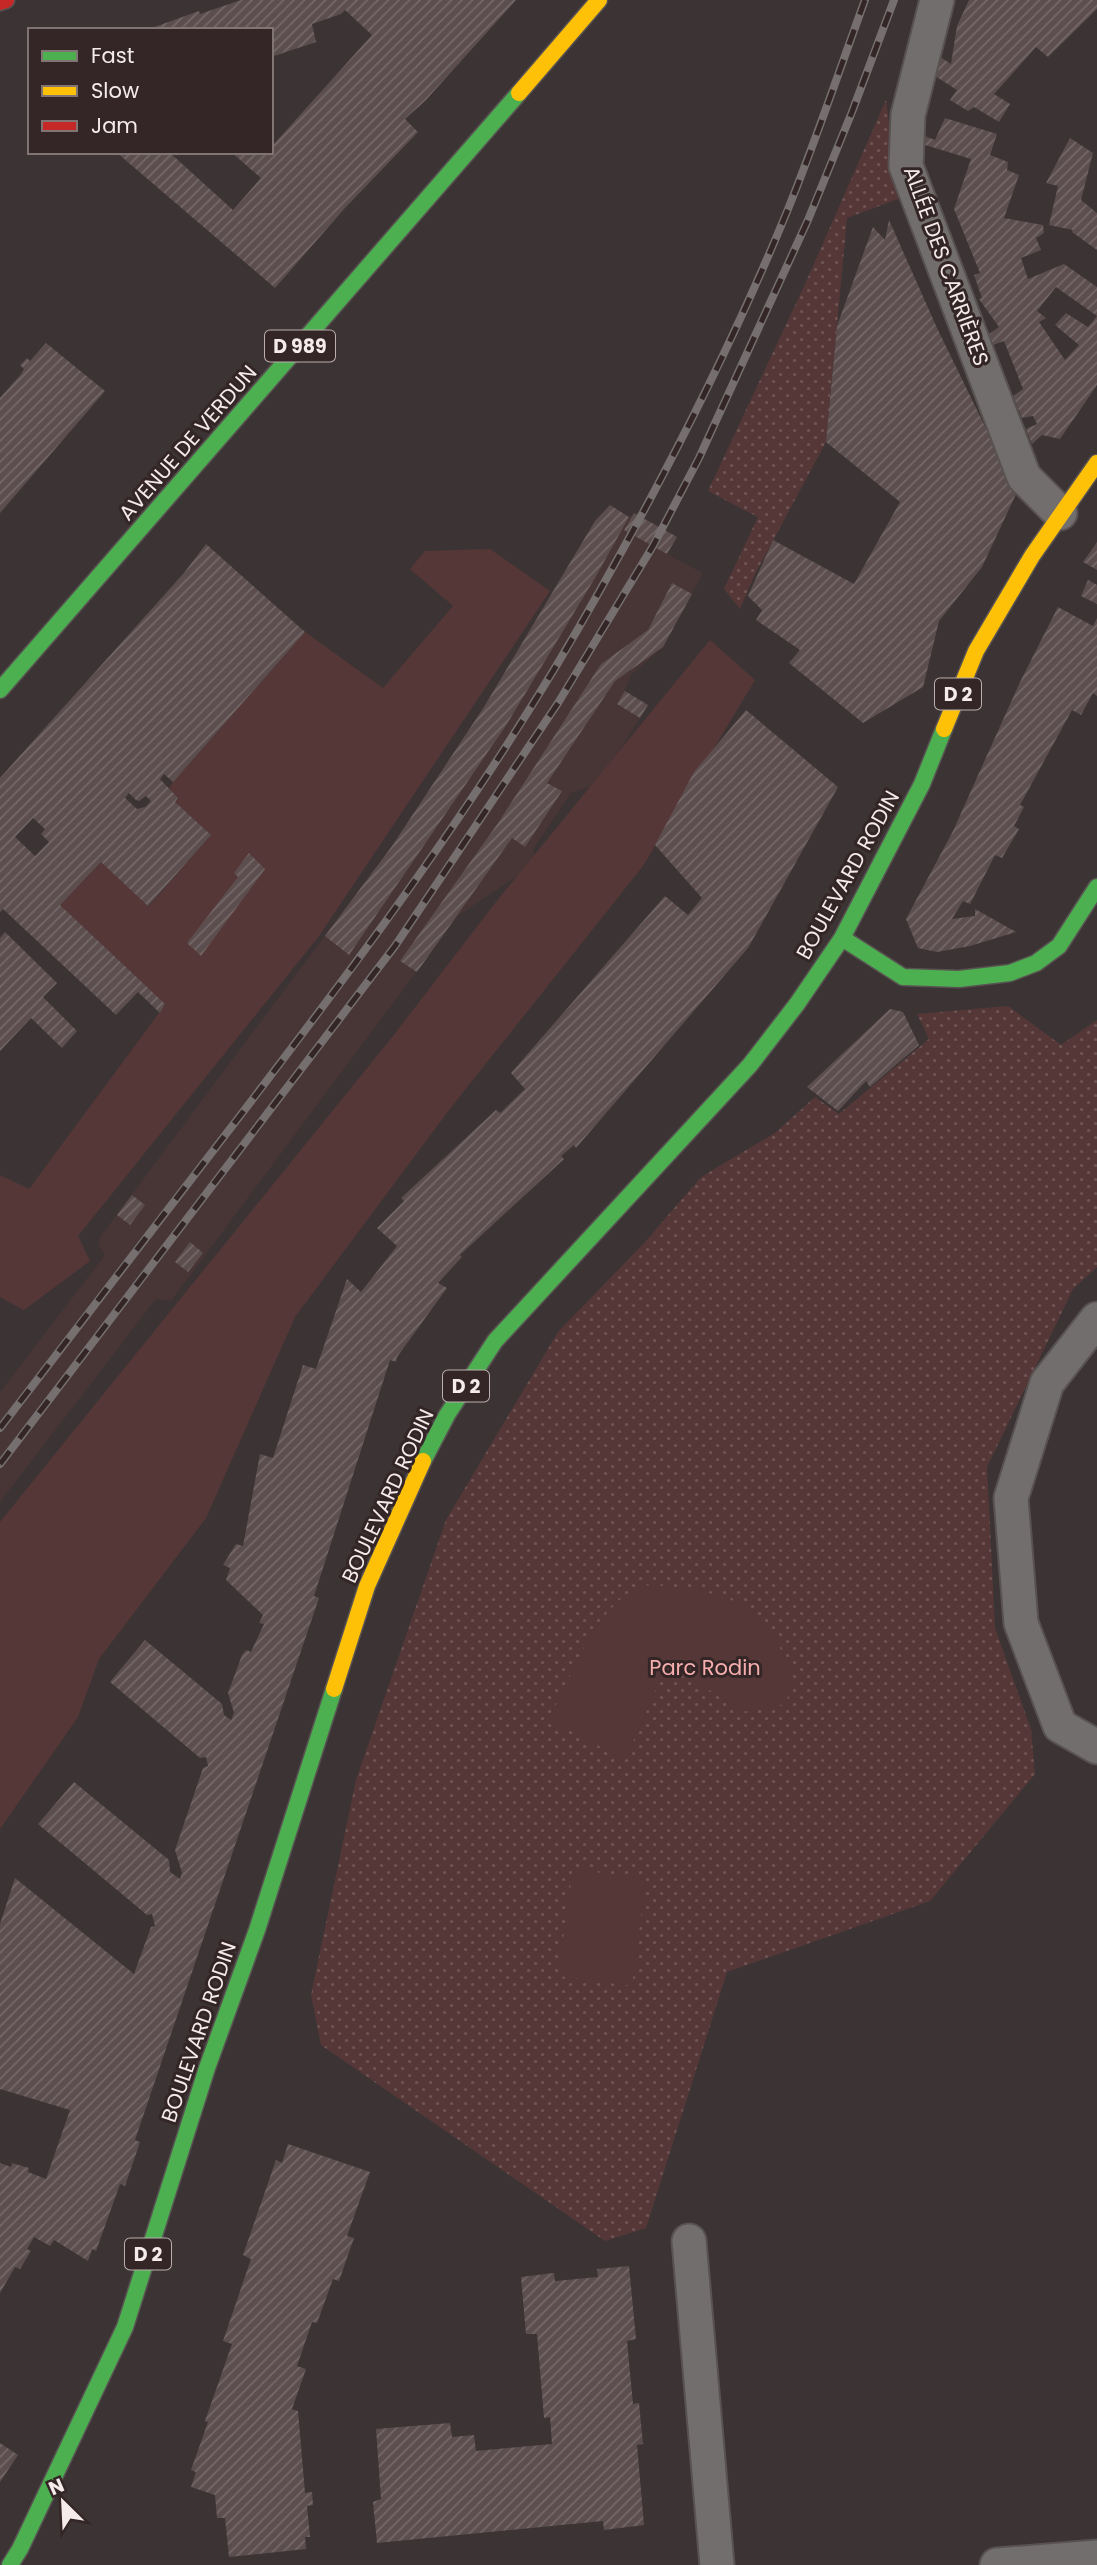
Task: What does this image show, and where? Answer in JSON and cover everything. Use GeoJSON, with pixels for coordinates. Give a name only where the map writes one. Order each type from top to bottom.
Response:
{"type":"FeatureCollection","features":[{"type":"Feature","properties":{"kind":"main road"},"geometry":{"type":"LineString","coordinates":[[0,2],[6,0]]}},
{"type":"Feature","properties":{"kind":"main road","name":"AVENUE DE VERDUN"},"geometry":{"type":"LineString","coordinates":[[0,690],[599,0]]}},
{"type":"Feature","properties":{"kind":"main road","name":"BOULEVARD RODIN"},"geometry":{"type":"LineString","coordinates":[[10,2565],[125,2328],[207,2068],[257,1930],[367,1586],[411,1485],[435,1438],[495,1342],[750,1065],[842,939],[922,784],[976,651],[1004,600],[1060,513],[1097,463]]}},
{"type":"Feature","properties":{"kind":"main road"},"geometry":{"type":"LineString","coordinates":[[842,939],[904,976],[959,979],[1010,974],[1036,963],[1059,946],[1097,887]]}},
{"type":"Feature","properties":{"kind":"street","name":"ALLÉE DES CARRIÈRES"},"geometry":{"type":"LineString","coordinates":[[937,0],[908,115],[906,166],[1024,478],[1060,513]]}},
{"type":"Feature","properties":{"kind":"street"},"geometry":{"type":"LineString","coordinates":[[1097,1319],[1047,1383],[1011,1499],[1021,1623],[1060,1726],[1097,1747]]}},
{"type":"Feature","properties":{"kind":"street"},"geometry":{"type":"LineString","coordinates":[[690,2241],[717,2565]]}},
{"type":"Feature","properties":{"kind":"street"},"geometry":{"type":"LineString","coordinates":[[997,2565],[1097,2557]]}},
{"type":"Feature","properties":{"kind":"shaded area"},"geometry":{"type":"Polygon","coordinates":[[[610,505],[629,517],[634,513],[677,537],[667,554],[703,573],[663,647],[631,675],[625,691],[648,705],[610,766],[592,786],[571,793],[533,849],[537,863],[458,916],[171,1301],[156,1299],[0,1502],[0,1392],[105,1255],[98,1245],[100,1237],[392,846],[484,707],[595,521],[610,505]]]}},
{"type":"Feature","properties":{"kind":"green space"},"geometry":{"type":"Polygon","coordinates":[[[886,100],[898,199],[847,218],[826,442],[755,574],[740,609],[724,589],[758,517],[708,491],[806,282],[886,100]]]}},
{"type":"Feature","properties":{"kind":"green space"},"geometry":{"type":"Polygon","coordinates":[[[490,549],[550,591],[319,936],[78,1236],[90,1261],[24,1310],[0,1297],[0,1175],[29,1189],[165,1005],[60,905],[101,862],[149,906],[211,835],[175,802],[178,798],[169,789],[305,632],[383,688],[453,606],[410,569],[425,551],[490,549]]]}},
{"type":"Feature","properties":{"kind":"green space"},"geometry":{"type":"Polygon","coordinates":[[[710,640],[755,680],[643,866],[449,1110],[295,1317],[206,1518],[99,1659],[78,1717],[0,1829],[0,1522],[393,1036],[496,902],[710,640]]]}},
{"type":"Feature","properties":{"kind":"green space","name":"Parc Rodin"},"geometry":{"type":"Polygon","coordinates":[[[1008,1006],[1061,1045],[1097,1020],[1097,1267],[1073,1289],[987,1467],[995,1628],[1031,1729],[1035,1774],[930,1901],[727,1972],[646,2228],[605,2241],[321,2045],[311,1995],[356,1780],[446,1520],[558,1332],[646,1241],[701,1177],[775,1133],[815,1097],[839,1114],[929,1039],[917,1014],[1008,1006]]]}},
{"type":"Feature","properties":{"kind":"green space"},"geometry":{"type":"Polygon","coordinates":[[[641,1585],[667,1586],[725,1596],[761,1619],[791,1665],[787,1704],[741,1712],[689,1676],[661,1678],[625,1760],[549,1719],[593,1629],[618,1601],[641,1585]]]}},
{"type":"Feature","properties":{"kind":"green space"},"geometry":{"type":"Polygon","coordinates":[[[573,1869],[646,1879],[632,1986],[558,1976],[573,1869]]]}},
{"type":"Feature","properties":{"kind":"building"},"geometry":{"type":"Polygon","coordinates":[[[241,0],[516,0],[426,100],[405,119],[418,132],[345,208],[275,288],[118,154],[171,154],[233,210],[261,178],[233,154],[273,154],[273,145],[372,35],[345,10],[341,14],[312,24],[316,42],[273,56],[273,28],[152,28],[199,11],[200,14],[241,0]]]}},
{"type":"Feature","properties":{"kind":"building"},"geometry":{"type":"Polygon","coordinates":[[[969,0],[1097,0],[1097,9],[1048,57],[1036,47],[994,94],[1010,104],[999,122],[974,107],[968,111],[950,100],[957,90],[935,76],[939,56],[951,64],[957,26],[969,0]]]}},
{"type":"Feature","properties":{"kind":"building"},"geometry":{"type":"Polygon","coordinates":[[[945,118],[997,134],[990,155],[1008,162],[1007,170],[1019,175],[1004,218],[1043,225],[1044,233],[1036,238],[1041,250],[1021,258],[1028,279],[1064,264],[1097,287],[1097,316],[1097,385],[1060,439],[1042,435],[1032,444],[1026,429],[1037,424],[1033,416],[1022,418],[1013,396],[1023,389],[1004,341],[993,345],[989,334],[999,327],[979,299],[982,298],[974,275],[980,273],[954,209],[971,159],[922,144],[922,135],[935,140],[945,118]],[[1056,287],[1037,311],[1046,318],[1039,322],[1065,360],[1079,345],[1055,325],[1066,313],[1088,327],[1097,316],[1056,287]]]}},
{"type":"Feature","properties":{"kind":"building"},"geometry":{"type":"Polygon","coordinates":[[[1070,138],[1093,153],[1081,200],[1097,213],[1097,250],[1072,232],[1073,230],[1049,225],[1058,186],[1046,183],[1070,138]]]}},
{"type":"Feature","properties":{"kind":"building"},"geometry":{"type":"Polygon","coordinates":[[[889,220],[937,328],[1017,492],[982,567],[939,621],[923,687],[863,723],[789,663],[800,650],[756,620],[762,610],[748,596],[773,540],[854,584],[900,502],[826,442],[837,326],[873,227],[885,240],[889,220]]]}},
{"type":"Feature","properties":{"kind":"building"},"geometry":{"type":"Polygon","coordinates":[[[46,343],[105,391],[0,513],[0,398],[21,374],[24,369],[20,365],[27,358],[30,361],[46,343]]]}},
{"type":"Feature","properties":{"kind":"building"},"geometry":{"type":"Polygon","coordinates":[[[610,505],[629,517],[595,578],[507,724],[349,955],[325,936],[392,846],[484,707],[595,521],[610,505]]]}},
{"type":"Feature","properties":{"kind":"building"},"geometry":{"type":"Polygon","coordinates":[[[634,513],[677,537],[667,554],[624,530],[634,513]]]}},
{"type":"Feature","properties":{"kind":"building"},"geometry":{"type":"Polygon","coordinates":[[[1097,542],[1097,570],[1083,562],[1097,542]]]}},
{"type":"Feature","properties":{"kind":"building"},"geometry":{"type":"Polygon","coordinates":[[[206,544],[305,632],[173,782],[164,774],[160,779],[178,798],[175,802],[211,835],[148,906],[101,862],[60,905],[165,1004],[160,1013],[138,992],[116,1015],[3,909],[0,912],[0,778],[184,573],[206,544]],[[129,793],[125,798],[137,809],[145,807],[151,801],[146,796],[136,800],[129,793]],[[33,818],[15,837],[35,856],[49,842],[41,834],[45,829],[33,818]]]}},
{"type":"Feature","properties":{"kind":"building"},"geometry":{"type":"Polygon","coordinates":[[[1088,580],[1097,585],[1097,604],[1081,596],[1088,580]]]}},
{"type":"Feature","properties":{"kind":"building"},"geometry":{"type":"Polygon","coordinates":[[[672,583],[692,594],[663,647],[615,681],[547,783],[562,791],[525,847],[512,838],[417,972],[400,961],[498,823],[601,664],[648,630],[672,583]]]}},
{"type":"Feature","properties":{"kind":"building"},"geometry":{"type":"Polygon","coordinates":[[[1058,607],[1093,626],[1097,618],[1097,696],[1093,693],[1081,715],[1072,710],[1020,805],[1024,807],[1014,826],[1019,829],[1002,858],[995,855],[970,904],[963,901],[952,919],[975,916],[975,909],[1016,932],[970,946],[937,952],[918,948],[906,919],[953,831],[1020,682],[1058,607]]]}},
{"type":"Feature","properties":{"kind":"building"},"geometry":{"type":"Polygon","coordinates":[[[625,691],[648,705],[640,718],[617,704],[625,691]]]}},
{"type":"Feature","properties":{"kind":"building"},"geometry":{"type":"Polygon","coordinates":[[[746,710],[838,787],[748,948],[576,1148],[574,1145],[561,1156],[564,1159],[460,1255],[462,1257],[438,1283],[447,1288],[396,1362],[390,1360],[314,1596],[319,1598],[135,2140],[140,2142],[125,2186],[120,2184],[96,2251],[92,2249],[88,2261],[54,2240],[50,2246],[34,2237],[27,2249],[31,2251],[20,2269],[15,2267],[0,2293],[0,2163],[29,2168],[28,2172],[46,2179],[70,2110],[0,2089],[0,1924],[15,1878],[134,1974],[151,1927],[155,1926],[152,1914],[147,1915],[38,1824],[74,1782],[169,1860],[170,1872],[180,1879],[182,1873],[175,1850],[203,1768],[208,1766],[206,1757],[200,1758],[110,1682],[145,1640],[222,1704],[224,1715],[231,1720],[234,1713],[228,1693],[242,1655],[246,1650],[251,1652],[264,1624],[259,1623],[263,1615],[226,1580],[230,1568],[223,1565],[236,1544],[243,1546],[260,1454],[273,1458],[303,1365],[316,1369],[347,1279],[361,1292],[397,1246],[377,1228],[404,1201],[401,1198],[496,1110],[500,1113],[525,1089],[511,1073],[665,896],[688,915],[702,898],[655,845],[694,772],[746,710]]]}},
{"type":"Feature","properties":{"kind":"building"},"geometry":{"type":"Polygon","coordinates":[[[249,853],[265,869],[201,956],[187,943],[238,877],[234,873],[249,853]]]}},
{"type":"Feature","properties":{"kind":"building"},"geometry":{"type":"Polygon","coordinates":[[[5,932],[57,983],[43,997],[77,1031],[62,1048],[31,1018],[0,1051],[0,938],[5,932]]]}},
{"type":"Feature","properties":{"kind":"building"},"geometry":{"type":"Polygon","coordinates":[[[890,1009],[903,1012],[919,1045],[870,1087],[866,1081],[838,1111],[807,1087],[890,1009]]]}},
{"type":"Feature","properties":{"kind":"building"},"geometry":{"type":"Polygon","coordinates":[[[132,1195],[145,1205],[130,1225],[117,1215],[132,1195]]]}},
{"type":"Feature","properties":{"kind":"building"},"geometry":{"type":"Polygon","coordinates":[[[190,1242],[203,1253],[188,1272],[175,1262],[190,1242]]]}},
{"type":"Feature","properties":{"kind":"building"},"geometry":{"type":"Polygon","coordinates":[[[288,2144],[370,2172],[347,2236],[354,2238],[339,2281],[333,2279],[317,2323],[312,2322],[297,2366],[306,2369],[292,2409],[298,2411],[305,2493],[312,2492],[313,2505],[307,2506],[310,2537],[305,2537],[306,2549],[229,2557],[225,2518],[217,2518],[215,2495],[191,2487],[196,2472],[191,2470],[232,2344],[223,2341],[251,2259],[243,2255],[276,2160],[282,2163],[288,2144]]]}},
{"type":"Feature","properties":{"kind":"building"},"geometry":{"type":"Polygon","coordinates":[[[629,2266],[636,2339],[627,2341],[633,2404],[639,2403],[643,2444],[637,2445],[644,2525],[604,2530],[603,2521],[377,2543],[373,2502],[381,2499],[376,2429],[450,2423],[452,2437],[474,2435],[476,2451],[552,2444],[550,2417],[544,2418],[537,2334],[526,2334],[521,2277],[554,2273],[555,2281],[598,2277],[597,2269],[629,2266]]]}},
{"type":"Feature","properties":{"kind":"building"},"geometry":{"type":"Polygon","coordinates":[[[0,2443],[18,2455],[0,2482],[0,2443]]]}},
{"type":"Feature","properties":{"kind":"railway"},"geometry":{"type":"LineString","coordinates":[[0,1428],[369,945],[466,807],[557,665],[650,500],[744,310],[797,187],[865,0]]}},
{"type":"Feature","properties":{"kind":"railway"},"geometry":{"type":"LineString","coordinates":[[0,1464],[395,946],[558,703],[653,546],[699,458],[808,220],[894,0]]}},
{"type":"Feature","properties":{"kind":"traffic: fast"},"geometry":{"type":"LineString","coordinates":[[0,690],[519,93]]}},
{"type":"Feature","properties":{"kind":"traffic: fast"},"geometry":{"type":"LineString","coordinates":[[423,1461],[447,1415],[495,1341],[750,1065],[797,1004],[842,938],[922,784],[944,729]]}},
{"type":"Feature","properties":{"kind":"traffic: fast"},"geometry":{"type":"LineString","coordinates":[[842,938],[903,977],[959,979],[1010,973],[1036,963],[1059,946],[1097,887]]}},
{"type":"Feature","properties":{"kind":"traffic: fast"},"geometry":{"type":"LineString","coordinates":[[10,2565],[125,2327],[207,2068],[257,1930],[334,1689]]}},
{"type":"Feature","properties":{"kind":"traffic: slow"},"geometry":{"type":"LineString","coordinates":[[519,93],[599,0]]}},
{"type":"Feature","properties":{"kind":"traffic: slow"},"geometry":{"type":"LineString","coordinates":[[944,729],[976,651],[1032,556],[1097,463]]}},
{"type":"Feature","properties":{"kind":"traffic: slow"},"geometry":{"type":"LineString","coordinates":[[334,1689],[367,1586],[423,1461]]}},
{"type":"Feature","properties":{"kind":"traffic: jam"},"geometry":{"type":"LineString","coordinates":[[0,2],[6,0]]}}]}
